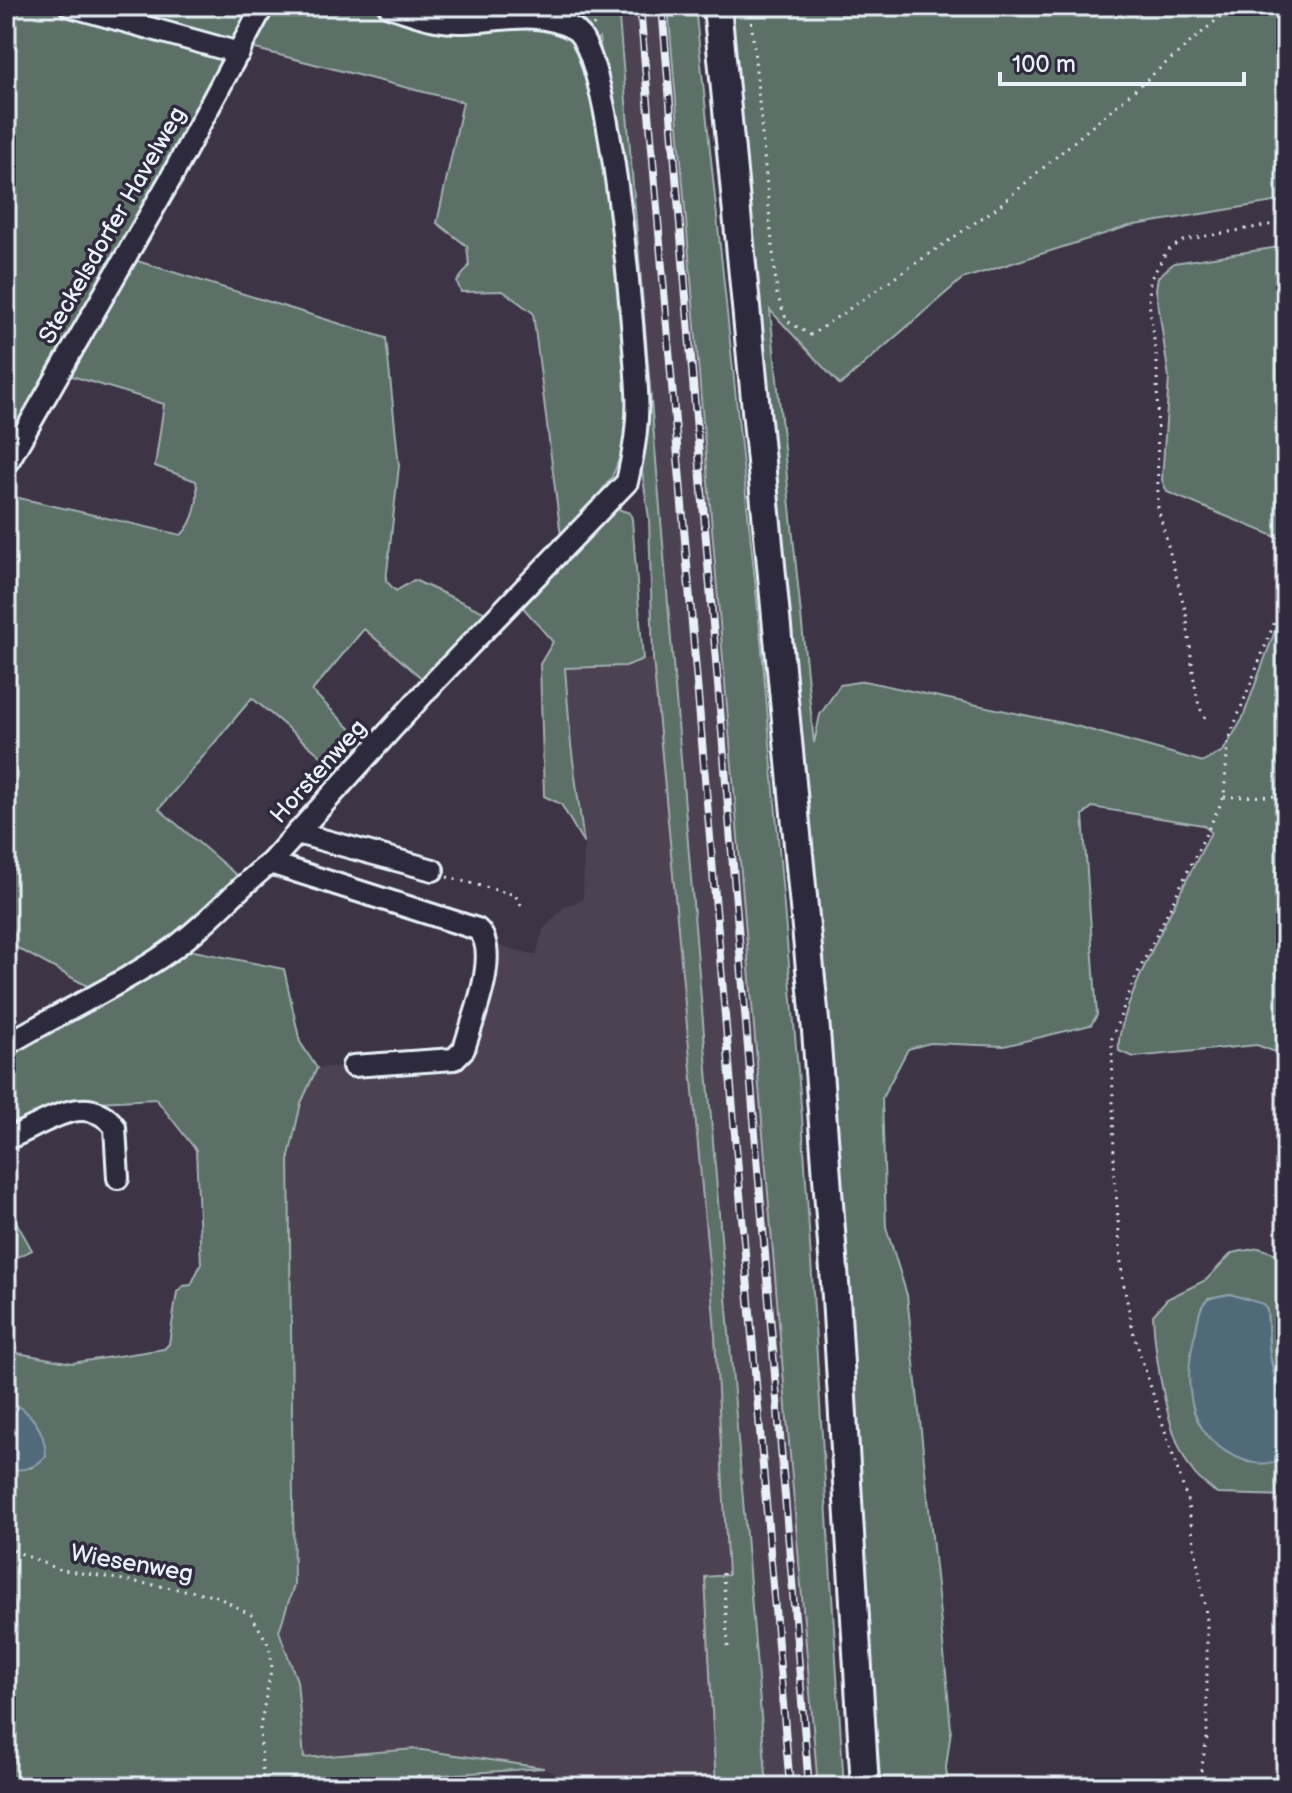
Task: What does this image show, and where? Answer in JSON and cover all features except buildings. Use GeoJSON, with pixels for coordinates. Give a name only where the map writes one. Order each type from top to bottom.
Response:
{"type":"FeatureCollection","features":[{"type":"Feature","properties":{"kind":"main road"},"geometry":{"type":"LineString","coordinates":[[717,6],[818,1046],[865,1787]]}},
{"type":"Feature","properties":{"kind":"street"},"geometry":{"type":"LineString","coordinates":[[70,6],[239,53]]}},
{"type":"Feature","properties":{"kind":"street","name":"Steckelsdorfer Havelweg"},"geometry":{"type":"LineString","coordinates":[[6,465],[263,6]]}},
{"type":"Feature","properties":{"kind":"street"},"geometry":{"type":"LineString","coordinates":[[389,6],[436,20],[508,16],[544,19],[574,30],[585,40]]}},
{"type":"Feature","properties":{"kind":"street","name":"Horstenweg"},"geometry":{"type":"LineString","coordinates":[[10,1038],[166,954],[270,863],[436,680],[627,482],[637,440],[637,392],[616,180],[600,80],[585,40]]}},
{"type":"Feature","properties":{"kind":"street"},"geometry":{"type":"LineString","coordinates":[[297,833],[433,870]]}},
{"type":"Feature","properties":{"kind":"street"},"geometry":{"type":"LineString","coordinates":[[270,863],[477,929],[485,937],[489,959],[464,1049],[454,1059],[353,1066]]}},
{"type":"Feature","properties":{"kind":"street"},"geometry":{"type":"LineString","coordinates":[[6,1139],[51,1116],[76,1110],[95,1111],[115,1127],[118,1178]]}},
{"type":"Feature","properties":{"kind":"path"},"geometry":{"type":"LineString","coordinates":[[585,40],[600,14],[599,6]]}},
{"type":"Feature","properties":{"kind":"path"},"geometry":{"type":"LineString","coordinates":[[750,6],[777,295],[787,321],[811,335],[995,209],[1233,6]]}},
{"type":"Feature","properties":{"kind":"path"},"geometry":{"type":"LineString","coordinates":[[1205,718],[1196,693],[1186,613],[1158,508],[1157,362],[1149,302],[1150,280],[1167,251],[1184,240],[1286,222]]}},
{"type":"Feature","properties":{"kind":"path"},"geometry":{"type":"LineString","coordinates":[[1198,1787],[1207,1738],[1207,1620],[1187,1499],[1142,1364],[1122,1276],[1110,1067],[1112,1038],[1133,983],[1224,797],[1228,741],[1286,593]]}},
{"type":"Feature","properties":{"kind":"path"},"geometry":{"type":"LineString","coordinates":[[1224,797],[1286,796]]}},
{"type":"Feature","properties":{"kind":"path"},"geometry":{"type":"LineString","coordinates":[[433,870],[515,895],[521,905]]}},
{"type":"Feature","properties":{"kind":"path","name":"Wiesenweg"},"geometry":{"type":"LineString","coordinates":[[6,1547],[57,1569],[214,1595],[251,1615],[269,1645],[272,1665],[260,1727],[263,1787]]}},
{"type":"Feature","properties":{"kind":"path"},"geometry":{"type":"LineString","coordinates":[[723,1573],[728,1647]]}},
{"type":"Feature","properties":{"kind":"shaded area"},"geometry":{"type":"Polygon","coordinates":[[[618,6],[668,6],[818,1787],[767,1787],[618,6]]]}},
{"type":"Feature","properties":{"kind":"shaded area"},"geometry":{"type":"Polygon","coordinates":[[[653,658],[714,1318],[728,1576],[705,1578],[716,1787],[579,1787],[544,1768],[415,1749],[304,1759],[297,1681],[279,1631],[294,1585],[289,1156],[301,1103],[317,1068],[467,1057],[496,945],[536,955],[543,930],[565,906],[583,900],[584,844],[565,668],[626,666],[653,658]]]}},
{"type":"Feature","properties":{"kind":"green space"},"geometry":{"type":"Polygon","coordinates":[[[6,6],[256,6],[196,118],[6,447],[6,6]]]}},
{"type":"Feature","properties":{"kind":"green space"},"geometry":{"type":"Polygon","coordinates":[[[274,6],[618,6],[767,1787],[716,1787],[705,1577],[728,1575],[714,1318],[653,658],[649,518],[641,465],[620,173],[599,38],[585,50],[610,184],[629,434],[612,477],[562,544],[533,313],[503,291],[461,292],[457,282],[469,266],[467,246],[437,223],[463,102],[252,48],[274,6]]]}},
{"type":"Feature","properties":{"kind":"green space"},"geometry":{"type":"Polygon","coordinates":[[[668,6],[695,6],[761,638],[802,1117],[844,1787],[818,1787],[668,6]]]}},
{"type":"Feature","properties":{"kind":"green space"},"geometry":{"type":"Polygon","coordinates":[[[726,6],[1286,6],[1286,200],[1129,226],[962,279],[840,385],[770,310],[814,743],[820,715],[840,685],[864,681],[1076,726],[1203,762],[1223,751],[1242,720],[1286,601],[1286,1056],[1257,1045],[1134,1057],[1119,1051],[1120,1032],[1140,976],[1211,832],[1203,825],[1092,807],[1083,815],[1097,1015],[1091,1025],[1004,1046],[930,1043],[908,1049],[882,1098],[886,1227],[907,1295],[947,1683],[951,1730],[946,1767],[948,1787],[881,1787],[726,6]]]}},
{"type":"Feature","properties":{"kind":"green space"},"geometry":{"type":"Polygon","coordinates":[[[1286,246],[1286,541],[1167,492],[1162,480],[1169,378],[1156,289],[1158,277],[1174,263],[1286,246]]]}},
{"type":"Feature","properties":{"kind":"green space"},"geometry":{"type":"Polygon","coordinates":[[[134,260],[386,338],[399,466],[386,581],[396,591],[414,580],[486,613],[424,680],[364,629],[312,691],[366,744],[340,772],[252,698],[159,809],[241,879],[161,945],[91,988],[6,942],[6,495],[181,535],[193,517],[196,481],[155,466],[164,404],[65,374],[134,260]]]}},
{"type":"Feature","properties":{"kind":"green space"},"geometry":{"type":"Polygon","coordinates":[[[618,509],[630,513],[632,519],[643,659],[626,666],[565,668],[584,844],[561,804],[544,796],[540,664],[553,642],[520,604],[618,509]]]}},
{"type":"Feature","properties":{"kind":"green space"},"geometry":{"type":"Polygon","coordinates":[[[184,949],[284,969],[300,1042],[317,1068],[301,1103],[289,1156],[294,1585],[279,1631],[297,1681],[304,1758],[415,1749],[544,1768],[264,1787],[6,1787],[6,1467],[31,1468],[46,1456],[6,1399],[6,1351],[72,1363],[164,1349],[169,1344],[177,1292],[183,1286],[191,1285],[201,1264],[196,1150],[156,1099],[77,1103],[6,1130],[6,1056],[184,949]]]}},
{"type":"Feature","properties":{"kind":"green space"},"geometry":{"type":"Polygon","coordinates":[[[6,1204],[32,1250],[6,1263],[6,1204]]]}},
{"type":"Feature","properties":{"kind":"green space"},"geometry":{"type":"Polygon","coordinates":[[[1259,1248],[1277,1254],[1286,1251],[1286,1496],[1217,1494],[1196,1476],[1185,1458],[1176,1440],[1164,1397],[1153,1315],[1167,1299],[1206,1280],[1232,1253],[1259,1248]],[[1230,1294],[1208,1298],[1192,1372],[1194,1412],[1204,1430],[1222,1447],[1248,1462],[1284,1404],[1270,1357],[1267,1310],[1230,1294]]]}},
{"type":"Feature","properties":{"kind":"water"},"geometry":{"type":"Polygon","coordinates":[[[1230,1294],[1263,1304],[1267,1310],[1270,1355],[1283,1422],[1281,1449],[1276,1462],[1250,1462],[1218,1446],[1197,1418],[1192,1402],[1190,1366],[1200,1310],[1208,1299],[1230,1294]]]}},
{"type":"Feature","properties":{"kind":"water"},"geometry":{"type":"Polygon","coordinates":[[[6,1399],[29,1415],[43,1437],[46,1456],[38,1464],[18,1470],[6,1467],[6,1399]]]}},
{"type":"Feature","properties":{"kind":"railway"},"geometry":{"type":"LineString","coordinates":[[640,6],[790,1787]]}},
{"type":"Feature","properties":{"kind":"railway"},"geometry":{"type":"LineString","coordinates":[[662,6],[809,1787]]}}]}
